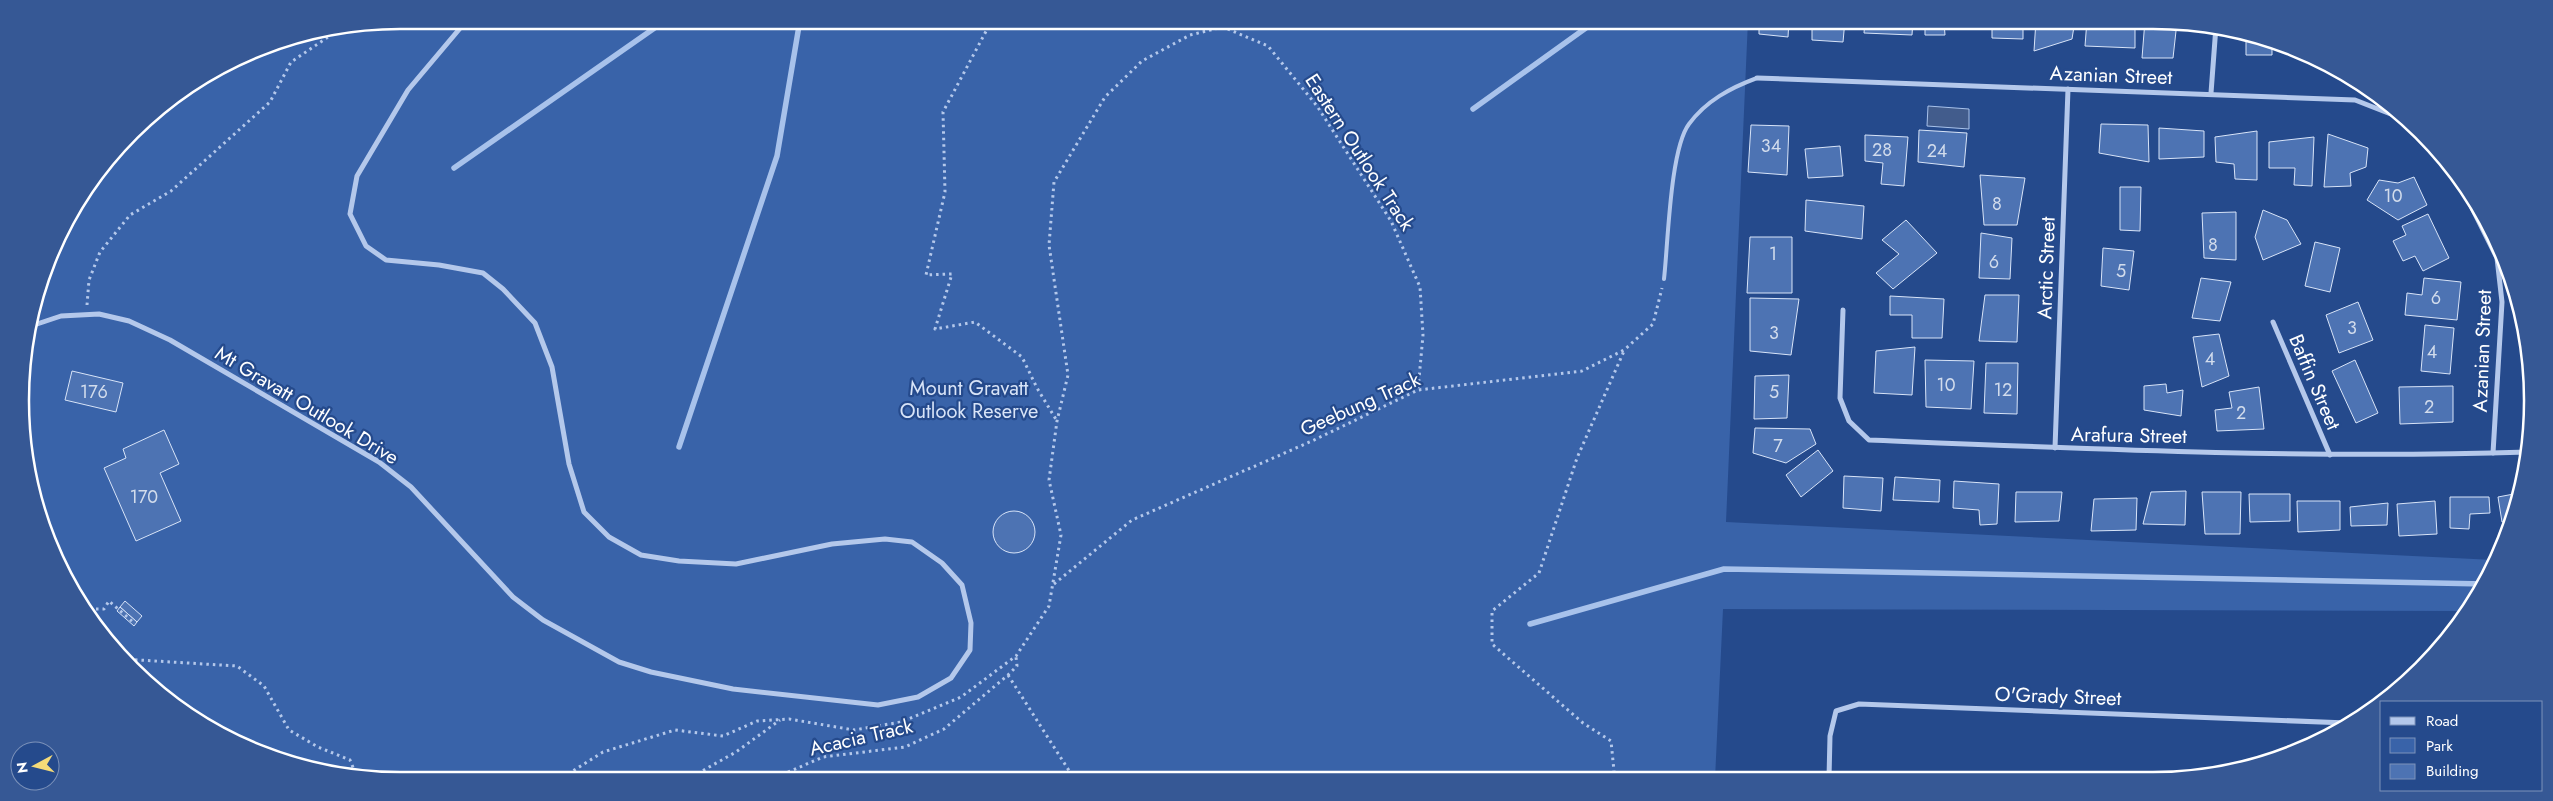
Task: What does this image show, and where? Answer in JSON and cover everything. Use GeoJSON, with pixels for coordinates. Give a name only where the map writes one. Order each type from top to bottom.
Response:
{"type":"FeatureCollection","features":[{"type":"Feature","properties":{"kind":"street","name":"Mt Gravatt Outlook Drive"},"geometry":{"type":"LineString","coordinates":[[37,324],[61,316],[86,313],[129,321],[170,340],[379,462],[411,487],[513,598],[543,620],[620,662],[651,672],[733,690],[878,705],[918,698],[951,678],[970,650],[971,623],[962,585],[942,563],[912,542],[885,540],[832,544],[736,564],[679,561],[641,555],[609,537],[584,512],[568,464],[552,367],[535,323],[503,289],[483,273],[439,265],[386,260],[366,246],[350,214],[357,176],[408,90],[459,29]]}},
{"type":"Feature","properties":{"kind":"street"},"geometry":{"type":"LineString","coordinates":[[2212,93],[2215,34]]}},
{"type":"Feature","properties":{"kind":"street","name":"Azanian Street"},"geometry":{"type":"LineString","coordinates":[[1757,78],[2212,93],[2355,100],[2388,113]]}},
{"type":"Feature","properties":{"kind":"street","name":"Arctic Street"},"geometry":{"type":"LineString","coordinates":[[2055,448],[2068,89]]}},
{"type":"Feature","properties":{"kind":"street","name":"Azanian Street"},"geometry":{"type":"LineString","coordinates":[[2493,453],[2502,302],[2497,262]]}},
{"type":"Feature","properties":{"kind":"street","name":"Arafura Street"},"geometry":{"type":"LineString","coordinates":[[1843,310],[1840,398],[1849,421],[1869,440],[2055,448],[2330,454],[2520,452]]}},
{"type":"Feature","properties":{"kind":"street","name":"Baffin Street"},"geometry":{"type":"LineString","coordinates":[[2273,322],[2330,454]]}},
{"type":"Feature","properties":{"kind":"street","name":"O'Grady Street"},"geometry":{"type":"LineString","coordinates":[[1829,772],[1830,736],[1836,711],[1859,704],[2337,723]]}},
{"type":"Feature","properties":{"kind":"lane"},"geometry":{"type":"LineString","coordinates":[[1664,279],[1677,154],[1688,126],[1713,100],[1734,87],[1757,78]]}},
{"type":"Feature","properties":{"kind":"path"},"geometry":{"type":"LineString","coordinates":[[987,29],[943,112],[945,192],[926,275],[952,274],[935,329],[975,322],[1022,357],[1037,388],[1057,421]]}},
{"type":"Feature","properties":{"kind":"path","name":"Eastern Outlook Track"},"geometry":{"type":"LineString","coordinates":[[1054,584],[1061,535],[1049,480],[1057,421],[1068,375],[1049,245],[1054,182],[1106,97],[1142,61],[1190,35],[1212,29]]}},
{"type":"Feature","properties":{"kind":"path","name":"Eastern Outlook Track"},"geometry":{"type":"LineString","coordinates":[[1230,29],[1268,46],[1317,106],[1391,221],[1420,286],[1423,335],[1418,390]]}},
{"type":"Feature","properties":{"kind":"path"},"geometry":{"type":"LineString","coordinates":[[86,313],[90,280],[100,252],[130,215],[171,191],[270,102],[291,62],[330,36]]}},
{"type":"Feature","properties":{"kind":"path","name":"Geebung Track"},"geometry":{"type":"LineString","coordinates":[[1054,584],[1132,520],[1312,442],[1418,390],[1582,371],[1624,350],[1653,324],[1664,279]]}},
{"type":"Feature","properties":{"kind":"path"},"geometry":{"type":"LineString","coordinates":[[1614,772],[1611,741],[1582,723],[1492,644],[1492,610],[1539,573],[1577,458],[1624,350]]}},
{"type":"Feature","properties":{"kind":"path"},"geometry":{"type":"LineString","coordinates":[[96,609],[104,609],[109,600],[134,623]]}},
{"type":"Feature","properties":{"kind":"path","name":"Acacia Track"},"geometry":{"type":"LineString","coordinates":[[788,772],[822,757],[905,747],[944,729],[1008,675],[1016,666],[1016,656]]}},
{"type":"Feature","properties":{"kind":"path"},"geometry":{"type":"LineString","coordinates":[[135,660],[237,666],[264,686],[289,730],[318,747],[350,760],[354,769]]}},
{"type":"Feature","properties":{"kind":"path"},"geometry":{"type":"LineString","coordinates":[[1008,675],[1070,772]]}},
{"type":"Feature","properties":{"kind":"path"},"geometry":{"type":"LineString","coordinates":[[571,772],[603,752],[675,730],[723,736],[757,721],[780,720],[736,752],[700,772]]}},
{"type":"Feature","properties":{"kind":"green space","name":"Mount Gravatt Outlook Reserve"},"geometry":{"type":"Polygon","coordinates":[[[400,29],[1748,29],[1726,522],[2488,560],[2459,611],[1723,609],[1715,772],[400,772],[352,769],[304,760],[281,753],[236,734],[194,710],[155,680],[121,646],[106,627],[91,607],[67,565],[48,520],[41,497],[32,449],[30,425],[29,400],[32,352],[41,304],[57,258],[91,194],[121,155],[155,121],[194,91],[258,57],[304,41],[328,36],[352,32],[400,29]]]}},
{"type":"Feature","properties":{"kind":"shaded area"},"geometry":{"type":"Polygon","coordinates":[[[1928,106],[1969,109],[1969,129],[1927,126],[1928,106]]]}},
{"type":"Feature","properties":{"kind":"building"},"geometry":{"type":"Polygon","coordinates":[[[1759,29],[1788,29],[1788,37],[1759,34],[1759,29]]]}},
{"type":"Feature","properties":{"kind":"building"},"geometry":{"type":"Polygon","coordinates":[[[1812,29],[1844,29],[1843,42],[1812,40],[1812,29]]]}},
{"type":"Feature","properties":{"kind":"building"},"geometry":{"type":"Polygon","coordinates":[[[1864,29],[1912,29],[1912,35],[1864,33],[1864,29]]]}},
{"type":"Feature","properties":{"kind":"building"},"geometry":{"type":"Polygon","coordinates":[[[1925,29],[1945,29],[1945,35],[1925,35],[1925,29]]]}},
{"type":"Feature","properties":{"kind":"building"},"geometry":{"type":"Polygon","coordinates":[[[1992,29],[2023,29],[2023,39],[1992,38],[1992,29]]]}},
{"type":"Feature","properties":{"kind":"building"},"geometry":{"type":"Polygon","coordinates":[[[2035,29],[2074,29],[2072,39],[2034,51],[2035,29]]]}},
{"type":"Feature","properties":{"kind":"building"},"geometry":{"type":"Polygon","coordinates":[[[2086,29],[2135,29],[2135,48],[2085,46],[2086,29]]]}},
{"type":"Feature","properties":{"kind":"building"},"geometry":{"type":"Polygon","coordinates":[[[2144,29],[2176,30],[2173,58],[2142,58],[2144,29]]]}},
{"type":"Feature","properties":{"kind":"building"},"geometry":{"type":"Polygon","coordinates":[[[2246,40],[2272,48],[2272,55],[2246,55],[2246,40]]]}},
{"type":"Feature","properties":{"kind":"building"},"geometry":{"type":"Polygon","coordinates":[[[2101,124],[2148,125],[2149,162],[2099,153],[2101,124]]]}},
{"type":"Feature","properties":{"kind":"building"},"geometry":{"type":"Polygon","coordinates":[[[1751,125],[1789,126],[1787,175],[1748,172],[1751,125]]]}},
{"type":"Feature","properties":{"kind":"building"},"geometry":{"type":"Polygon","coordinates":[[[2159,128],[2204,131],[2204,157],[2159,159],[2159,128]]]}},
{"type":"Feature","properties":{"kind":"building"},"geometry":{"type":"Polygon","coordinates":[[[1919,130],[1967,133],[1964,167],[1918,162],[1919,130]]]}},
{"type":"Feature","properties":{"kind":"building"},"geometry":{"type":"Polygon","coordinates":[[[2257,131],[2257,180],[2235,179],[2234,164],[2216,162],[2215,137],[2257,131]]]}},
{"type":"Feature","properties":{"kind":"building"},"geometry":{"type":"Polygon","coordinates":[[[2328,134],[2368,148],[2366,167],[2350,173],[2351,186],[2324,187],[2328,134]]]}},
{"type":"Feature","properties":{"kind":"building"},"geometry":{"type":"Polygon","coordinates":[[[1865,135],[1908,137],[1904,186],[1881,184],[1883,163],[1865,161],[1865,135]]]}},
{"type":"Feature","properties":{"kind":"building"},"geometry":{"type":"Polygon","coordinates":[[[2314,137],[2312,186],[2294,185],[2295,168],[2269,168],[2269,142],[2314,137]]]}},
{"type":"Feature","properties":{"kind":"building"},"geometry":{"type":"Polygon","coordinates":[[[1840,146],[1843,176],[1808,178],[1805,149],[1840,146]]]}},
{"type":"Feature","properties":{"kind":"building"},"geometry":{"type":"Polygon","coordinates":[[[1980,175],[2025,178],[2017,225],[1984,225],[1980,175]]]}},
{"type":"Feature","properties":{"kind":"building"},"geometry":{"type":"Polygon","coordinates":[[[2414,177],[2427,205],[2398,220],[2367,200],[2379,180],[2398,183],[2414,177]]]}},
{"type":"Feature","properties":{"kind":"building"},"geometry":{"type":"Polygon","coordinates":[[[2120,187],[2141,187],[2140,231],[2120,230],[2120,187]]]}},
{"type":"Feature","properties":{"kind":"building"},"geometry":{"type":"Polygon","coordinates":[[[1806,200],[1864,206],[1862,239],[1805,231],[1806,200]]]}},
{"type":"Feature","properties":{"kind":"building"},"geometry":{"type":"Polygon","coordinates":[[[2263,210],[2287,220],[2301,244],[2263,260],[2255,237],[2263,210]]]}},
{"type":"Feature","properties":{"kind":"building"},"geometry":{"type":"Polygon","coordinates":[[[2236,212],[2236,260],[2204,258],[2202,213],[2236,212]]]}},
{"type":"Feature","properties":{"kind":"building"},"geometry":{"type":"Polygon","coordinates":[[[2428,214],[2449,258],[2423,271],[2415,256],[2403,261],[2393,241],[2406,235],[2402,226],[2428,214]]]}},
{"type":"Feature","properties":{"kind":"building"},"geometry":{"type":"Polygon","coordinates":[[[1906,220],[1937,253],[1893,289],[1876,273],[1899,254],[1882,240],[1906,220]]]}},
{"type":"Feature","properties":{"kind":"building"},"geometry":{"type":"Polygon","coordinates":[[[1981,233],[2012,238],[2010,279],[1979,278],[1981,233]]]}},
{"type":"Feature","properties":{"kind":"building"},"geometry":{"type":"Polygon","coordinates":[[[1750,237],[1792,237],[1792,293],[1747,293],[1750,237]]]}},
{"type":"Feature","properties":{"kind":"building"},"geometry":{"type":"Polygon","coordinates":[[[2315,242],[2340,248],[2330,292],[2305,286],[2315,242]]]}},
{"type":"Feature","properties":{"kind":"building"},"geometry":{"type":"Polygon","coordinates":[[[2103,248],[2134,251],[2129,290],[2101,286],[2103,248]]]}},
{"type":"Feature","properties":{"kind":"building"},"geometry":{"type":"Polygon","coordinates":[[[2201,278],[2231,282],[2220,321],[2192,318],[2201,278]]]}},
{"type":"Feature","properties":{"kind":"building"},"geometry":{"type":"Polygon","coordinates":[[[2424,278],[2461,282],[2457,320],[2405,315],[2407,293],[2422,295],[2424,278]]]}},
{"type":"Feature","properties":{"kind":"building"},"geometry":{"type":"Polygon","coordinates":[[[1985,295],[2019,295],[2017,342],[1979,341],[1985,295]]]}},
{"type":"Feature","properties":{"kind":"building"},"geometry":{"type":"Polygon","coordinates":[[[1890,296],[1944,299],[1942,338],[1912,338],[1912,315],[1890,315],[1890,296]]]}},
{"type":"Feature","properties":{"kind":"building"},"geometry":{"type":"Polygon","coordinates":[[[1750,298],[1799,299],[1791,355],[1750,351],[1750,298]]]}},
{"type":"Feature","properties":{"kind":"building"},"geometry":{"type":"Polygon","coordinates":[[[2358,302],[2373,340],[2339,353],[2326,315],[2358,302]]]}},
{"type":"Feature","properties":{"kind":"building"},"geometry":{"type":"Polygon","coordinates":[[[2425,325],[2454,328],[2450,374],[2421,371],[2425,325]]]}},
{"type":"Feature","properties":{"kind":"building"},"geometry":{"type":"Polygon","coordinates":[[[2219,334],[2229,376],[2202,387],[2193,337],[2219,334]]]}},
{"type":"Feature","properties":{"kind":"building"},"geometry":{"type":"Polygon","coordinates":[[[1915,347],[1912,395],[1874,393],[1876,351],[1915,347]]]}},
{"type":"Feature","properties":{"kind":"building"},"geometry":{"type":"Polygon","coordinates":[[[1925,360],[1974,361],[1971,409],[1926,407],[1925,360]]]}},
{"type":"Feature","properties":{"kind":"building"},"geometry":{"type":"Polygon","coordinates":[[[2355,360],[2378,413],[2356,423],[2332,371],[2355,360]]]}},
{"type":"Feature","properties":{"kind":"building"},"geometry":{"type":"Polygon","coordinates":[[[1986,363],[2018,363],[2017,414],[1984,413],[1986,363]]]}},
{"type":"Feature","properties":{"kind":"building"},"geometry":{"type":"Polygon","coordinates":[[[72,371],[123,383],[116,412],[65,400],[72,371]]]}},
{"type":"Feature","properties":{"kind":"building"},"geometry":{"type":"Polygon","coordinates":[[[1789,375],[1787,418],[1754,419],[1755,376],[1789,375]]]}},
{"type":"Feature","properties":{"kind":"building"},"geometry":{"type":"Polygon","coordinates":[[[2166,384],[2167,393],[2183,390],[2181,416],[2144,410],[2144,386],[2166,384]]]}},
{"type":"Feature","properties":{"kind":"building"},"geometry":{"type":"Polygon","coordinates":[[[2453,386],[2453,422],[2400,424],[2399,387],[2453,386]]]}},
{"type":"Feature","properties":{"kind":"building"},"geometry":{"type":"Polygon","coordinates":[[[2259,387],[2264,429],[2217,431],[2215,410],[2232,408],[2229,392],[2259,387]]]}},
{"type":"Feature","properties":{"kind":"building"},"geometry":{"type":"Polygon","coordinates":[[[1755,428],[1810,429],[1816,444],[1786,463],[1753,453],[1755,428]]]}},
{"type":"Feature","properties":{"kind":"building"},"geometry":{"type":"Polygon","coordinates":[[[164,430],[179,464],[160,473],[181,521],[136,541],[104,468],[126,458],[123,449],[164,430]]]}},
{"type":"Feature","properties":{"kind":"building"},"geometry":{"type":"Polygon","coordinates":[[[1818,450],[1833,471],[1801,497],[1786,475],[1818,450]]]}},
{"type":"Feature","properties":{"kind":"building"},"geometry":{"type":"Polygon","coordinates":[[[1844,476],[1883,478],[1881,511],[1843,508],[1844,476]]]}},
{"type":"Feature","properties":{"kind":"building"},"geometry":{"type":"Polygon","coordinates":[[[1895,477],[1940,480],[1939,502],[1893,500],[1895,477]]]}},
{"type":"Feature","properties":{"kind":"building"},"geometry":{"type":"Polygon","coordinates":[[[1954,481],[1999,484],[1997,524],[1980,525],[1979,510],[1953,508],[1954,481]]]}},
{"type":"Feature","properties":{"kind":"building"},"geometry":{"type":"Polygon","coordinates":[[[2186,491],[2185,525],[2143,524],[2151,492],[2186,491]]]}},
{"type":"Feature","properties":{"kind":"building"},"geometry":{"type":"Polygon","coordinates":[[[2016,492],[2062,492],[2059,521],[2015,522],[2016,492]]]}},
{"type":"Feature","properties":{"kind":"building"},"geometry":{"type":"Polygon","coordinates":[[[2202,492],[2241,492],[2240,534],[2205,534],[2202,492]]]}},
{"type":"Feature","properties":{"kind":"building"},"geometry":{"type":"Polygon","coordinates":[[[2249,494],[2290,494],[2290,521],[2250,522],[2249,494]]]}},
{"type":"Feature","properties":{"kind":"building"},"geometry":{"type":"Polygon","coordinates":[[[2513,494],[2504,522],[2502,522],[2498,497],[2513,494]]]}},
{"type":"Feature","properties":{"kind":"building"},"geometry":{"type":"Polygon","coordinates":[[[2450,497],[2489,497],[2490,513],[2470,514],[2469,529],[2450,528],[2450,497]]]}},
{"type":"Feature","properties":{"kind":"building"},"geometry":{"type":"Polygon","coordinates":[[[2137,498],[2136,530],[2091,531],[2094,499],[2137,498]]]}},
{"type":"Feature","properties":{"kind":"building"},"geometry":{"type":"Polygon","coordinates":[[[2297,501],[2340,501],[2340,530],[2298,532],[2297,501]]]}},
{"type":"Feature","properties":{"kind":"building"},"geometry":{"type":"Polygon","coordinates":[[[2435,501],[2437,534],[2399,536],[2397,504],[2435,501]]]}},
{"type":"Feature","properties":{"kind":"building"},"geometry":{"type":"Polygon","coordinates":[[[2388,503],[2387,525],[2351,526],[2350,507],[2388,503]]]}},
{"type":"Feature","properties":{"kind":"building"},"geometry":{"type":"Polygon","coordinates":[[[1014,511],[1029,517],[1035,532],[1029,547],[1014,553],[999,547],[993,532],[999,517],[1014,511]]]}},
{"type":"Feature","properties":{"kind":"building"},"geometry":{"type":"Polygon","coordinates":[[[125,601],[142,616],[137,622],[120,607],[125,601]]]}},
{"type":"Feature","properties":{"kind":"building"},"geometry":{"type":"Polygon","coordinates":[[[120,607],[137,622],[134,626],[117,611],[120,607]]]}},
{"type":"Feature","properties":{"kind":"waterway"},"geometry":{"type":"LineString","coordinates":[[454,168],[653,29]]}},
{"type":"Feature","properties":{"kind":"waterway"},"geometry":{"type":"LineString","coordinates":[[679,447],[777,156],[798,29]]}},
{"type":"Feature","properties":{"kind":"waterway"},"geometry":{"type":"LineString","coordinates":[[1473,109],[1584,29]]}},
{"type":"Feature","properties":{"kind":"waterway"},"geometry":{"type":"LineString","coordinates":[[1530,624],[1724,569],[2475,584]]}}]}
